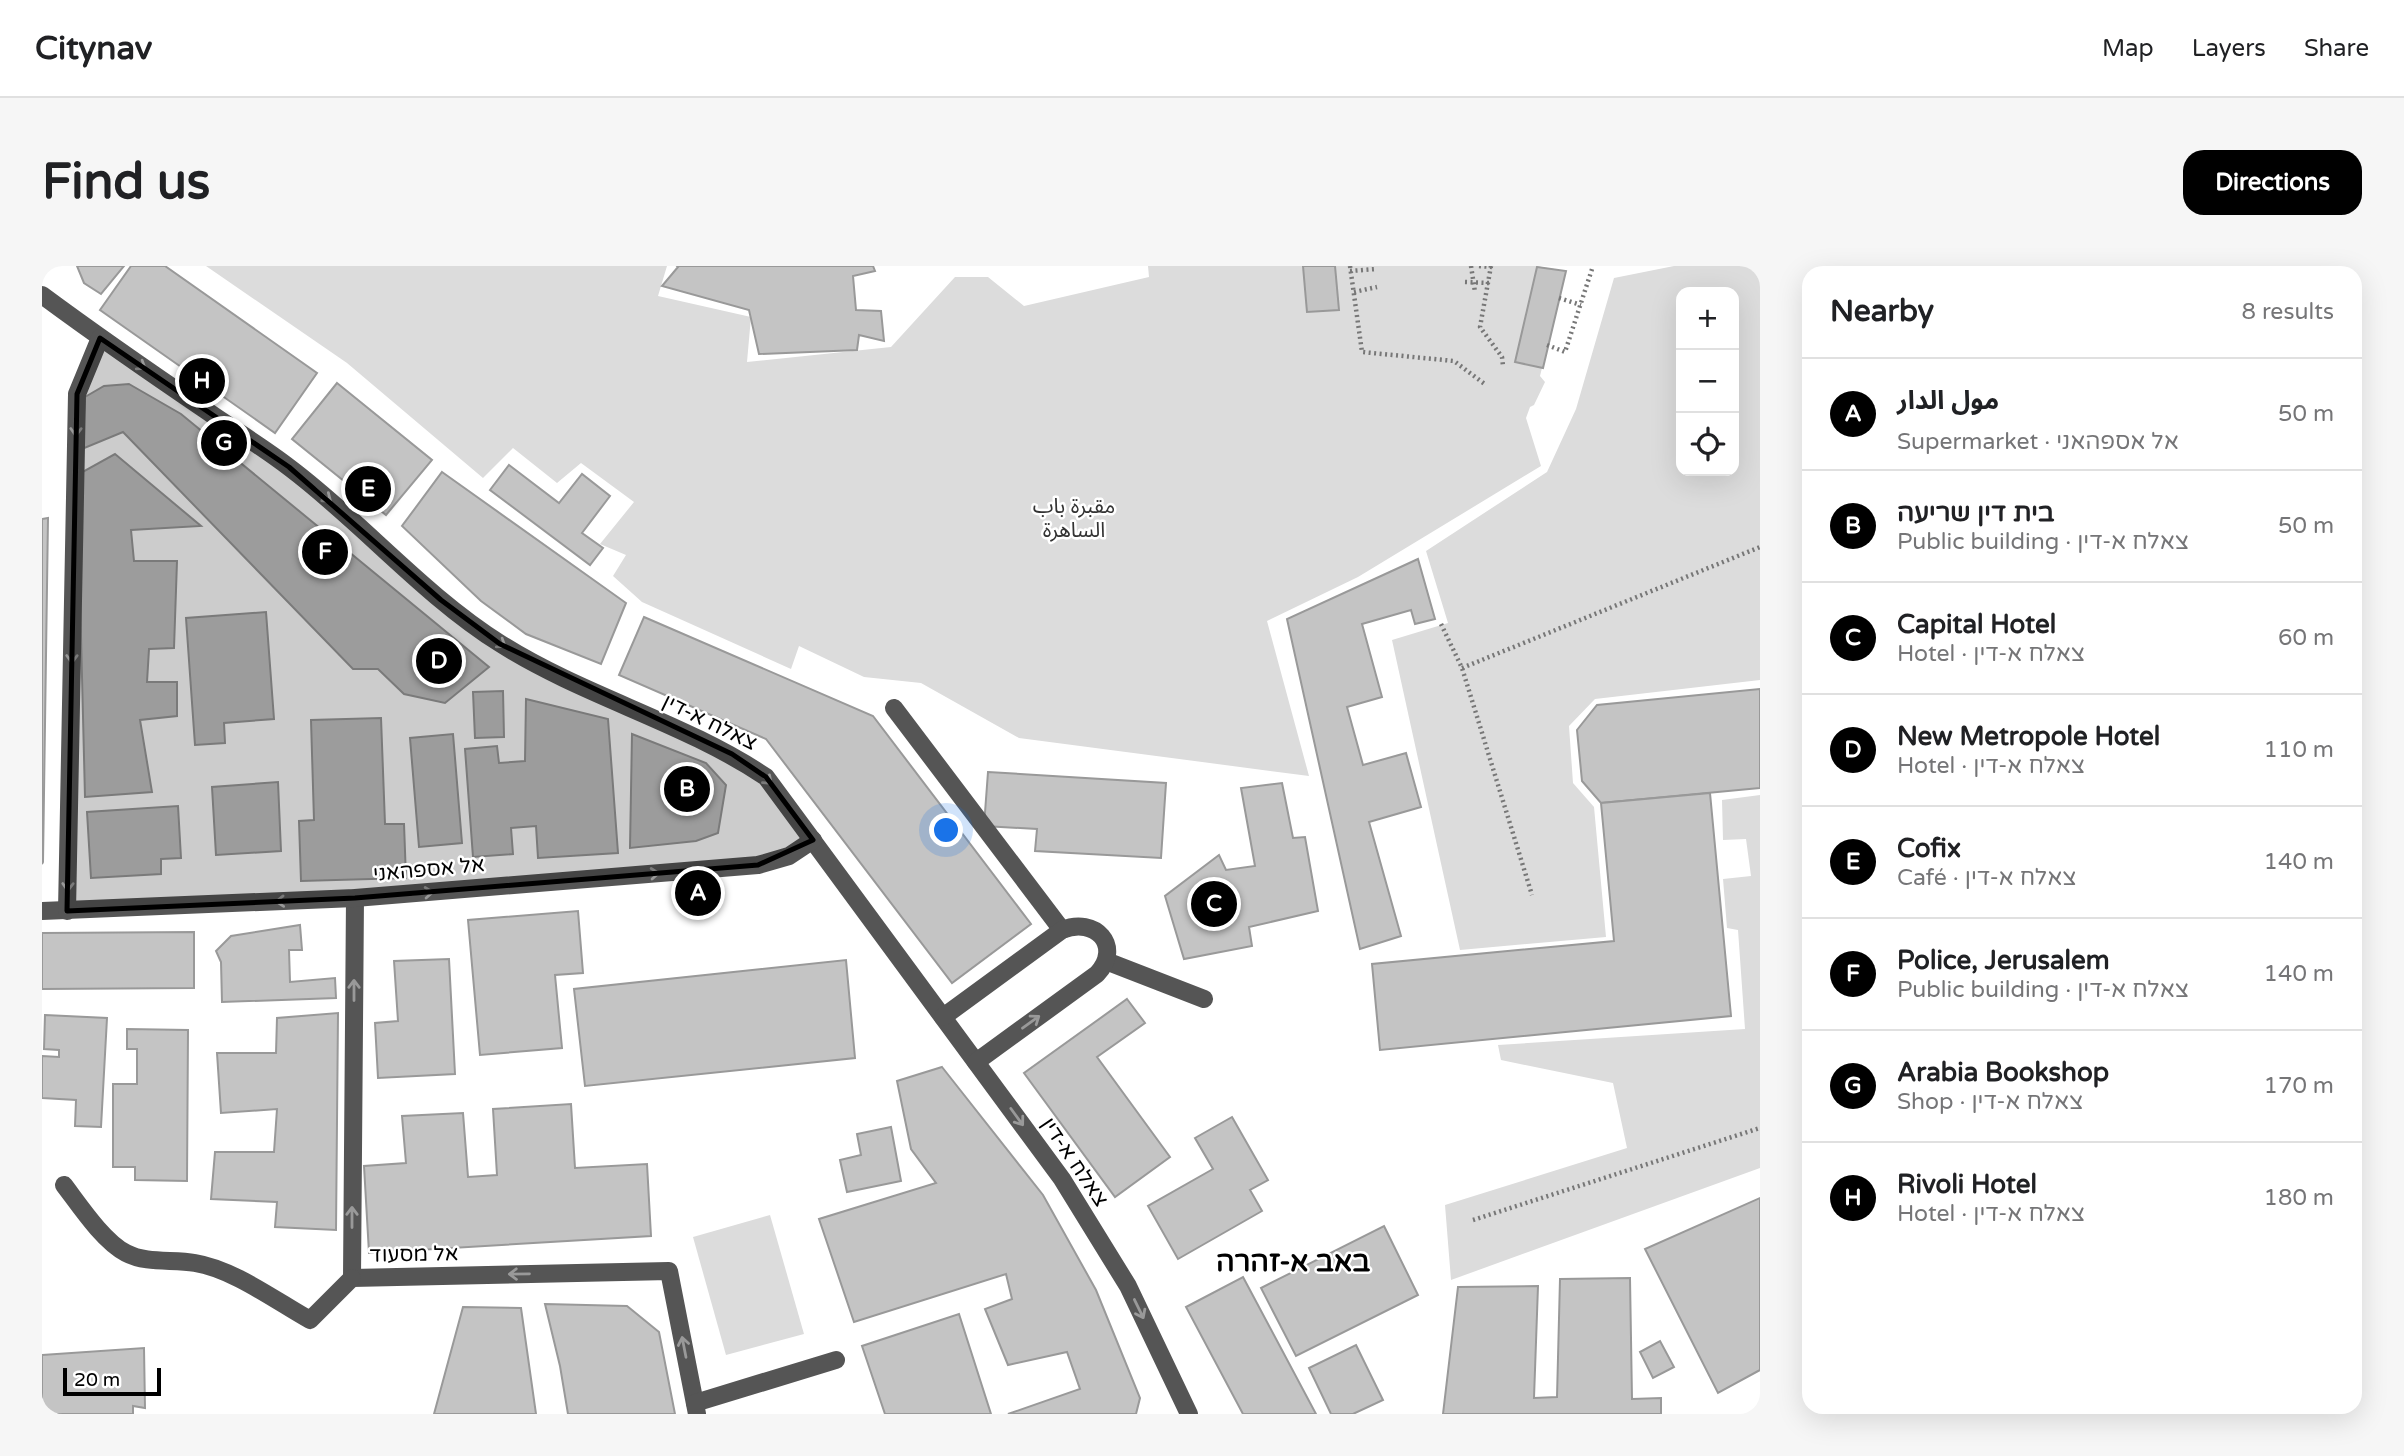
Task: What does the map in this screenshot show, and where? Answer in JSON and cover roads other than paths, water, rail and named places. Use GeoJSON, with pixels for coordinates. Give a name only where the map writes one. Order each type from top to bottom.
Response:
{"type":"FeatureCollection","features":[{"type":"Feature","properties":{"kind":"street","name":"צאלח א-דין"},"geometry":{"type":"LineString","coordinates":[[42,295],[100,338],[289,467],[351,518],[441,600],[500,643],[555,675],[732,754],[766,777],[1062,1179],[1128,1286],[1189,1414]]}},
{"type":"Feature","properties":{"kind":"street"},"geometry":{"type":"LineString","coordinates":[[67,911],[77,394],[100,338]]}},
{"type":"Feature","properties":{"kind":"street"},"geometry":{"type":"LineString","coordinates":[[894,708],[1062,930]]}},
{"type":"Feature","properties":{"kind":"street","name":"אל אספהאני"},"geometry":{"type":"LineString","coordinates":[[42,911],[355,898],[758,865],[789,856],[813,840]]}},
{"type":"Feature","properties":{"kind":"street","name":"אל מסעוד"},"geometry":{"type":"LineString","coordinates":[[355,898],[352,1278],[669,1271],[696,1409]]}},
{"type":"Feature","properties":{"kind":"street"},"geometry":{"type":"LineString","coordinates":[[943,1017],[1062,930],[1078,925],[1094,929],[1100,934],[1106,945],[1106,961],[1097,974],[976,1062]]}},
{"type":"Feature","properties":{"kind":"street"},"geometry":{"type":"LineString","coordinates":[[1106,961],[1204,999]]}},
{"type":"Feature","properties":{"kind":"street"},"geometry":{"type":"LineString","coordinates":[[64,1185],[95,1226],[125,1253],[153,1261],[195,1262],[229,1274],[310,1320],[352,1278]]}},
{"type":"Feature","properties":{"kind":"street"},"geometry":{"type":"LineString","coordinates":[[696,1409],[836,1360]]}},
{"type":"Feature","properties":{"kind":"place","name":"Rivoli Hotel"},"geometry":{"type":"Point","coordinates":[202,381]}},
{"type":"Feature","properties":{"kind":"place","name":"Arabia Bookshop"},"geometry":{"type":"Point","coordinates":[224,443]}},
{"type":"Feature","properties":{"kind":"place","name":"Cofix"},"geometry":{"type":"Point","coordinates":[368,489]}},
{"type":"Feature","properties":{"kind":"place","name":"Police, Jerusalem"},"geometry":{"type":"Point","coordinates":[325,552]}},
{"type":"Feature","properties":{"kind":"place","name":"New Metropole Hotel"},"geometry":{"type":"Point","coordinates":[439,661]}},
{"type":"Feature","properties":{"kind":"place","name":"בית דין שריעה"},"geometry":{"type":"Point","coordinates":[687,789]}},
{"type":"Feature","properties":{"kind":"place","name":"مول الدار"},"geometry":{"type":"Point","coordinates":[698,893]}},
{"type":"Feature","properties":{"kind":"place","name":"Capital Hotel"},"geometry":{"type":"Point","coordinates":[1214,904]}},
{"type":"Feature","properties":{"kind":"district","name":"באב א-זהרה"},"geometry":{"type":"Point","coordinates":[1293,1261]}},
{"type":"Feature","properties":{"kind":"park label","name":"مقبرة باب الساهرة"},"geometry":{"type":"Point","coordinates":[1074,518]}}]}
